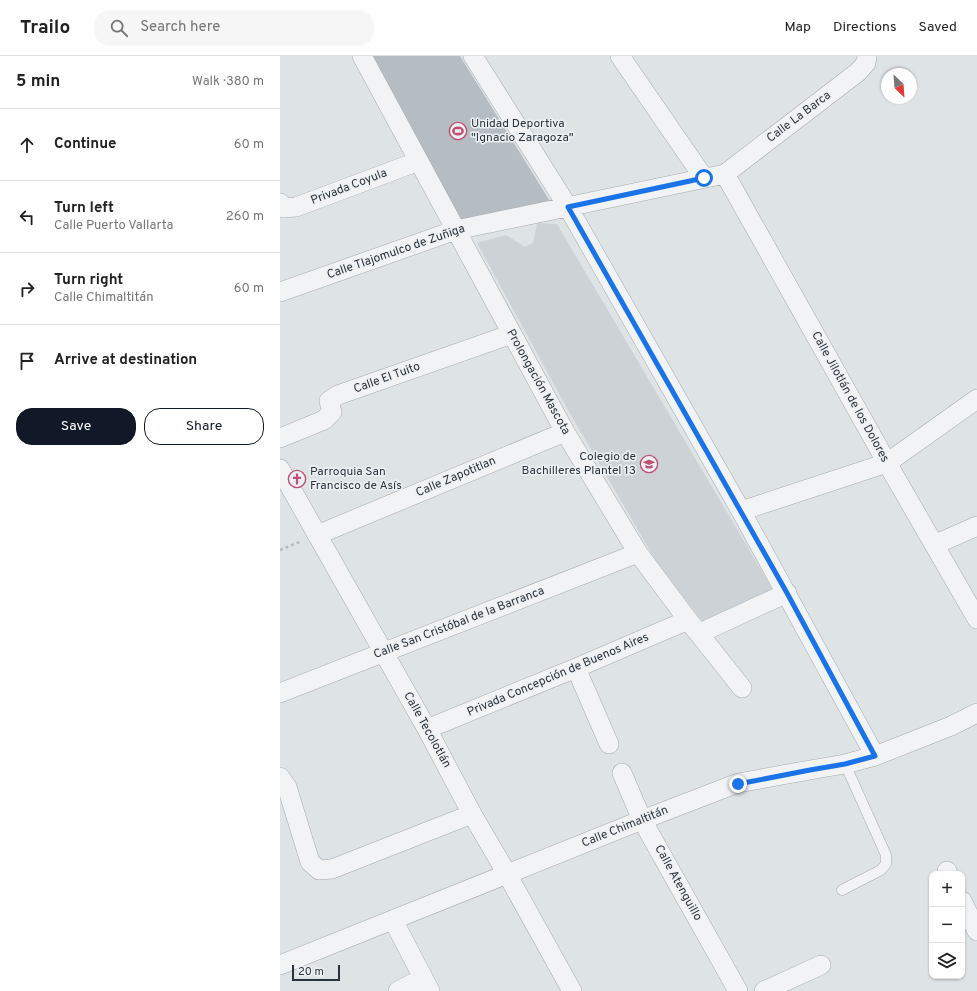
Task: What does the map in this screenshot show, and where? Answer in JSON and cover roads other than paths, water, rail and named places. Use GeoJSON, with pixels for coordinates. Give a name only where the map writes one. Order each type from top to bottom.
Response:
{"type":"FeatureCollection","features":[{"type":"Feature","properties":{"kind":"street","name":"Prolongación Mascota"},"geometry":{"type":"LineString","coordinates":[[362,56],[565,432],[638,553],[742,688]]}},
{"type":"Feature","properties":{"kind":"street"},"geometry":{"type":"LineString","coordinates":[[472,56],[568,207],[787,593],[875,756]]}},
{"type":"Feature","properties":{"kind":"street"},"geometry":{"type":"LineString","coordinates":[[620,56],[704,178]]}},
{"type":"Feature","properties":{"kind":"street","name":"Calle La Barca"},"geometry":{"type":"LineString","coordinates":[[725,174],[858,72],[866,63],[868,56]]}},
{"type":"Feature","properties":{"kind":"street","name":"Privada Coyula"},"geometry":{"type":"LineString","coordinates":[[280,203],[284,208],[296,207],[419,161]]}},
{"type":"Feature","properties":{"kind":"street","name":"Calle Tlajomulco de Zuñiga"},"geometry":{"type":"LineString","coordinates":[[280,292],[456,230],[725,174]]}},
{"type":"Feature","properties":{"kind":"street","name":"Calle Jilotlán de los Dolores"},"geometry":{"type":"LineString","coordinates":[[725,174],[887,463],[977,619]]}},
{"type":"Feature","properties":{"kind":"street","name":"Calle El Tuito"},"geometry":{"type":"LineString","coordinates":[[280,438],[324,420],[332,412],[330,401],[338,395],[512,334]]}},
{"type":"Feature","properties":{"kind":"street"},"geometry":{"type":"LineString","coordinates":[[741,511],[887,463],[977,399]]}},
{"type":"Feature","properties":{"kind":"street","name":"Calle Zapotitlan"},"geometry":{"type":"LineString","coordinates":[[317,535],[565,432]]}},
{"type":"Feature","properties":{"kind":"street","name":"Calle Tecolotlán"},"geometry":{"type":"LineString","coordinates":[[280,469],[427,729],[472,814],[508,874],[572,991]]}},
{"type":"Feature","properties":{"kind":"street"},"geometry":{"type":"LineString","coordinates":[[934,545],[977,526]]}},
{"type":"Feature","properties":{"kind":"street","name":"Calle San Cristóbal de la Barranca"},"geometry":{"type":"LineString","coordinates":[[280,693],[638,553]]}},
{"type":"Feature","properties":{"kind":"street"},"geometry":{"type":"LineString","coordinates":[[694,627],[787,593]]}},
{"type":"Feature","properties":{"kind":"street","name":"Privada Concepción de Buenos Aires"},"geometry":{"type":"LineString","coordinates":[[427,729],[576,668],[694,627]]}},
{"type":"Feature","properties":{"kind":"street"},"geometry":{"type":"LineString","coordinates":[[576,668],[609,744]]}},
{"type":"Feature","properties":{"kind":"street","name":"Calle Chimaltitán"},"geometry":{"type":"LineString","coordinates":[[280,965],[642,820],[738,784],[845,764],[875,756],[951,726],[977,713]]}},
{"type":"Feature","properties":{"kind":"street","name":"Calle Atenguillo"},"geometry":{"type":"LineString","coordinates":[[622,773],[642,820],[738,991]]}},
{"type":"Feature","properties":{"kind":"street"},"geometry":{"type":"LineString","coordinates":[[280,777],[287,788],[310,862],[319,870],[332,869],[472,814]]}},
{"type":"Feature","properties":{"kind":"street"},"geometry":{"type":"LineString","coordinates":[[965,907],[977,931]]}},
{"type":"Feature","properties":{"kind":"street"},"geometry":{"type":"LineString","coordinates":[[393,920],[427,985],[398,991]]}},
{"type":"Feature","properties":{"kind":"street"},"geometry":{"type":"LineString","coordinates":[[764,991],[821,965]]}},
{"type":"Feature","properties":{"kind":"lane"},"geometry":{"type":"LineString","coordinates":[[842,890],[881,870],[886,864],[886,855],[845,764]]}},
{"type":"Feature","properties":{"kind":"place","name":"Unidad Deportiva \"Ignacio Zaragoza\""},"geometry":{"type":"Point","coordinates":[458,131]}},
{"type":"Feature","properties":{"kind":"place","name":"Colegio de Bachilleres Plantel 13"},"geometry":{"type":"Point","coordinates":[649,464]}},
{"type":"Feature","properties":{"kind":"place","name":"Parroquia San Francisco de Asís"},"geometry":{"type":"Point","coordinates":[297,479]}}]}
